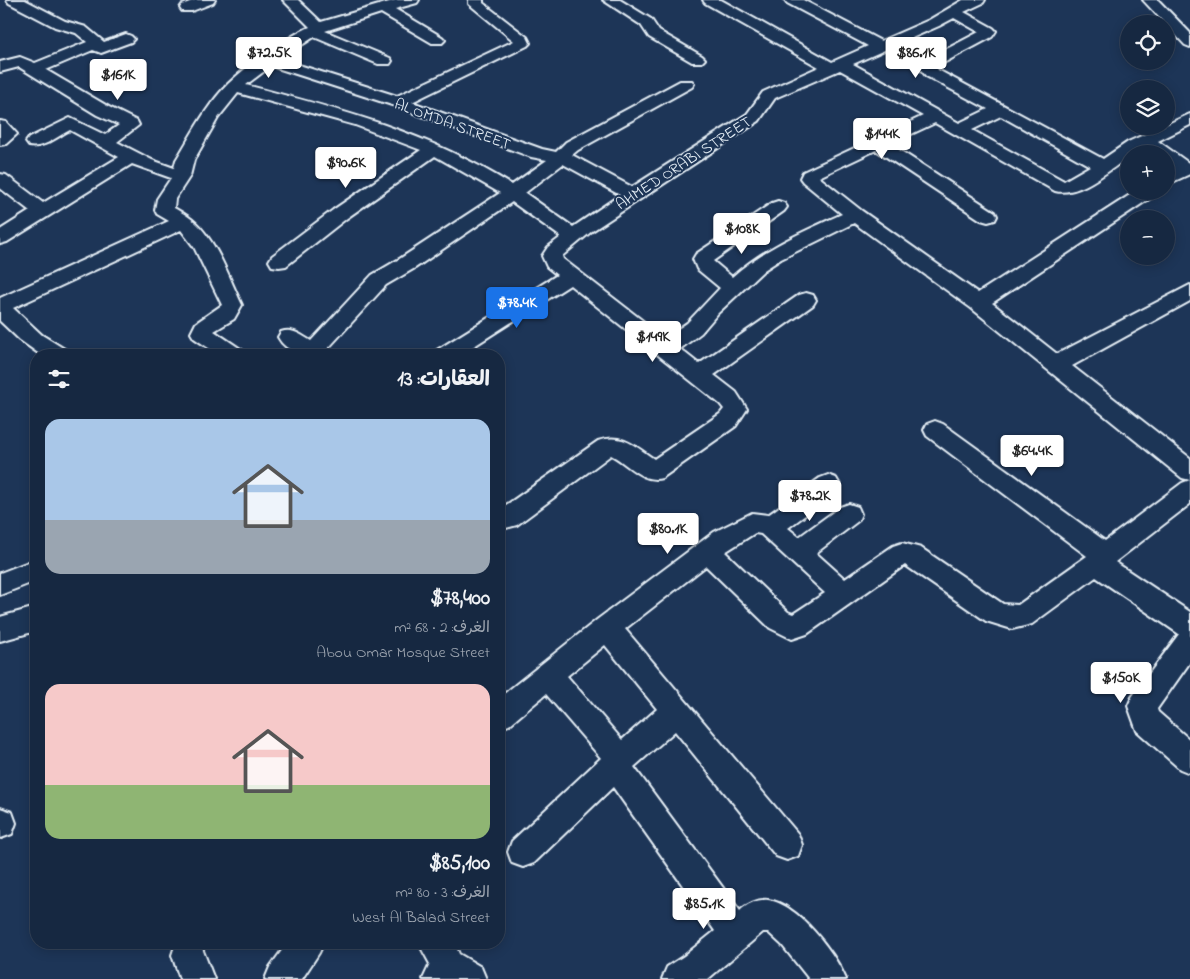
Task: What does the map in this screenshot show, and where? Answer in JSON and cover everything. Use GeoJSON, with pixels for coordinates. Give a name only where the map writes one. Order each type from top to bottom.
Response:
{"type":"FeatureCollection","features":[{"type":"Feature","properties":{"kind":"street"},"geometry":{"type":"LineString","coordinates":[[14,0],[60,24],[81,30],[95,40],[96,44],[93,46]]}},
{"type":"Feature","properties":{"kind":"street"},"geometry":{"type":"LineString","coordinates":[[187,8],[208,0]]}},
{"type":"Feature","properties":{"kind":"street"},"geometry":{"type":"LineString","coordinates":[[290,0],[316,30],[384,61]]}},
{"type":"Feature","properties":{"kind":"street"},"geometry":{"type":"LineString","coordinates":[[349,0],[363,14]]}},
{"type":"Feature","properties":{"kind":"street"},"geometry":{"type":"LineString","coordinates":[[226,349],[201,333],[204,327],[230,311],[232,305],[202,244],[191,227],[164,210],[166,199],[181,176],[185,160],[212,116],[234,87],[269,60],[316,30],[412,0]]}},
{"type":"Feature","properties":{"kind":"street"},"geometry":{"type":"LineString","coordinates":[[398,102],[522,43],[522,40],[476,4],[476,0]]}},
{"type":"Feature","properties":{"kind":"street"},"geometry":{"type":"LineString","coordinates":[[610,0],[646,22],[654,34],[697,59]]}},
{"type":"Feature","properties":{"kind":"street"},"geometry":{"type":"LineString","coordinates":[[710,0],[937,116],[1061,187],[1072,186],[1146,140],[1189,120]]}},
{"type":"Feature","properties":{"kind":"street"},"geometry":{"type":"LineString","coordinates":[[792,0],[880,46]]}},
{"type":"Feature","properties":{"kind":"street"},"geometry":{"type":"LineString","coordinates":[[1150,0],[1190,42]]}},
{"type":"Feature","properties":{"kind":"street","name":"AHMED ORABI STREET"},"geometry":{"type":"LineString","coordinates":[[571,275],[554,262],[552,256],[573,236],[753,117],[762,101],[770,95],[934,23],[972,1]]}},
{"type":"Feature","properties":{"kind":"street"},"geometry":{"type":"LineString","coordinates":[[384,9],[437,40]]}},
{"type":"Feature","properties":{"kind":"street"},"geometry":{"type":"LineString","coordinates":[[954,12],[988,30],[987,34],[929,64],[926,66],[928,70],[1103,166]]}},
{"type":"Feature","properties":{"kind":"street"},"geometry":{"type":"LineString","coordinates":[[34,69],[93,46],[101,48],[126,39]]}},
{"type":"Feature","properties":{"kind":"street","name":"AL OMDA STREET"},"geometry":{"type":"LineString","coordinates":[[269,60],[398,102],[537,153],[562,157],[633,195]]}},
{"type":"Feature","properties":{"kind":"street"},"geometry":{"type":"LineString","coordinates":[[0,67],[20,62],[103,111],[132,125],[104,142]]}},
{"type":"Feature","properties":{"kind":"street"},"geometry":{"type":"LineString","coordinates":[[316,349],[379,280],[408,263],[513,193],[562,157],[572,146],[686,84]]}},
{"type":"Feature","properties":{"kind":"street"},"geometry":{"type":"LineString","coordinates":[[234,87],[333,113],[434,149],[478,171],[513,193],[573,236]]}},
{"type":"Feature","properties":{"kind":"street"},"geometry":{"type":"LineString","coordinates":[[960,129],[1002,109]]}},
{"type":"Feature","properties":{"kind":"street"},"geometry":{"type":"LineString","coordinates":[[937,116],[809,176],[855,215],[978,303],[1057,364],[1190,471]]}},
{"type":"Feature","properties":{"kind":"street"},"geometry":{"type":"LineString","coordinates":[[35,142],[69,123],[131,157],[181,176]]}},
{"type":"Feature","properties":{"kind":"street"},"geometry":{"type":"LineString","coordinates":[[0,126],[9,132],[7,136],[0,140]]}},
{"type":"Feature","properties":{"kind":"street"},"geometry":{"type":"LineString","coordinates":[[1146,140],[1153,145]]}},
{"type":"Feature","properties":{"kind":"street"},"geometry":{"type":"LineString","coordinates":[[878,144],[988,216]]}},
{"type":"Feature","properties":{"kind":"street"},"geometry":{"type":"LineString","coordinates":[[279,261],[356,202],[434,149]]}},
{"type":"Feature","properties":{"kind":"street"},"geometry":{"type":"LineString","coordinates":[[0,238],[131,157]]}},
{"type":"Feature","properties":{"kind":"street"},"geometry":{"type":"LineString","coordinates":[[1175,161],[1184,170],[1175,176]]}},
{"type":"Feature","properties":{"kind":"street"},"geometry":{"type":"LineString","coordinates":[[0,180],[43,212]]}},
{"type":"Feature","properties":{"kind":"street"},"geometry":{"type":"LineString","coordinates":[[978,303],[1135,200]]}},
{"type":"Feature","properties":{"kind":"street"},"geometry":{"type":"LineString","coordinates":[[733,289],[704,264],[703,259],[778,207]]}},
{"type":"Feature","properties":{"kind":"street"},"geometry":{"type":"LineString","coordinates":[[665,349],[694,328],[711,308],[757,265],[774,254],[855,215]]}},
{"type":"Feature","properties":{"kind":"street"},"geometry":{"type":"LineString","coordinates":[[48,349],[18,329],[0,306],[183,222]]}},
{"type":"Feature","properties":{"kind":"street"},"geometry":{"type":"LineString","coordinates":[[454,349],[571,275],[699,375],[733,403],[736,409],[733,415],[654,471],[619,448],[614,446],[606,447],[505,519]]}},
{"type":"Feature","properties":{"kind":"street"},"geometry":{"type":"LineString","coordinates":[[1057,364],[1190,292]]}},
{"type":"Feature","properties":{"kind":"street"},"geometry":{"type":"LineString","coordinates":[[699,375],[806,300]]}},
{"type":"Feature","properties":{"kind":"street"},"geometry":{"type":"LineString","coordinates":[[288,337],[304,349]]}},
{"type":"Feature","properties":{"kind":"street"},"geometry":{"type":"LineString","coordinates":[[935,430],[1190,627]]}},
{"type":"Feature","properties":{"kind":"street"},"geometry":{"type":"LineString","coordinates":[[770,527],[828,486]]}},
{"type":"Feature","properties":{"kind":"street"},"geometry":{"type":"LineString","coordinates":[[707,551],[784,625],[792,627],[798,626],[899,554],[906,554],[995,613],[1014,618],[1023,616],[1190,490]]}},
{"type":"Feature","properties":{"kind":"street"},"geometry":{"type":"LineString","coordinates":[[798,551],[849,514]]}},
{"type":"Feature","properties":{"kind":"street"},"geometry":{"type":"LineString","coordinates":[[505,710],[607,627],[707,551],[752,523],[762,523],[770,527],[844,594]]}},
{"type":"Feature","properties":{"kind":"street"},"geometry":{"type":"LineString","coordinates":[[0,584],[30,572]]}},
{"type":"Feature","properties":{"kind":"street"},"geometry":{"type":"LineString","coordinates":[[0,629],[30,621]]}},
{"type":"Feature","properties":{"kind":"street"},"geometry":{"type":"LineString","coordinates":[[607,627],[787,845]]}},
{"type":"Feature","properties":{"kind":"street"},"geometry":{"type":"LineString","coordinates":[[1190,640],[1142,706],[1147,721],[1190,759]]}},
{"type":"Feature","properties":{"kind":"street"},"geometry":{"type":"LineString","coordinates":[[548,675],[747,926]]}},
{"type":"Feature","properties":{"kind":"street"},"geometry":{"type":"LineString","coordinates":[[523,852],[618,762],[676,711]]}},
{"type":"Feature","properties":{"kind":"street"},"geometry":{"type":"LineString","coordinates":[[678,979],[747,926],[768,916],[779,921],[791,931],[830,979]]}},
{"type":"Feature","properties":{"kind":"street"},"geometry":{"type":"LineString","coordinates":[[282,979],[303,949]]}}]}
